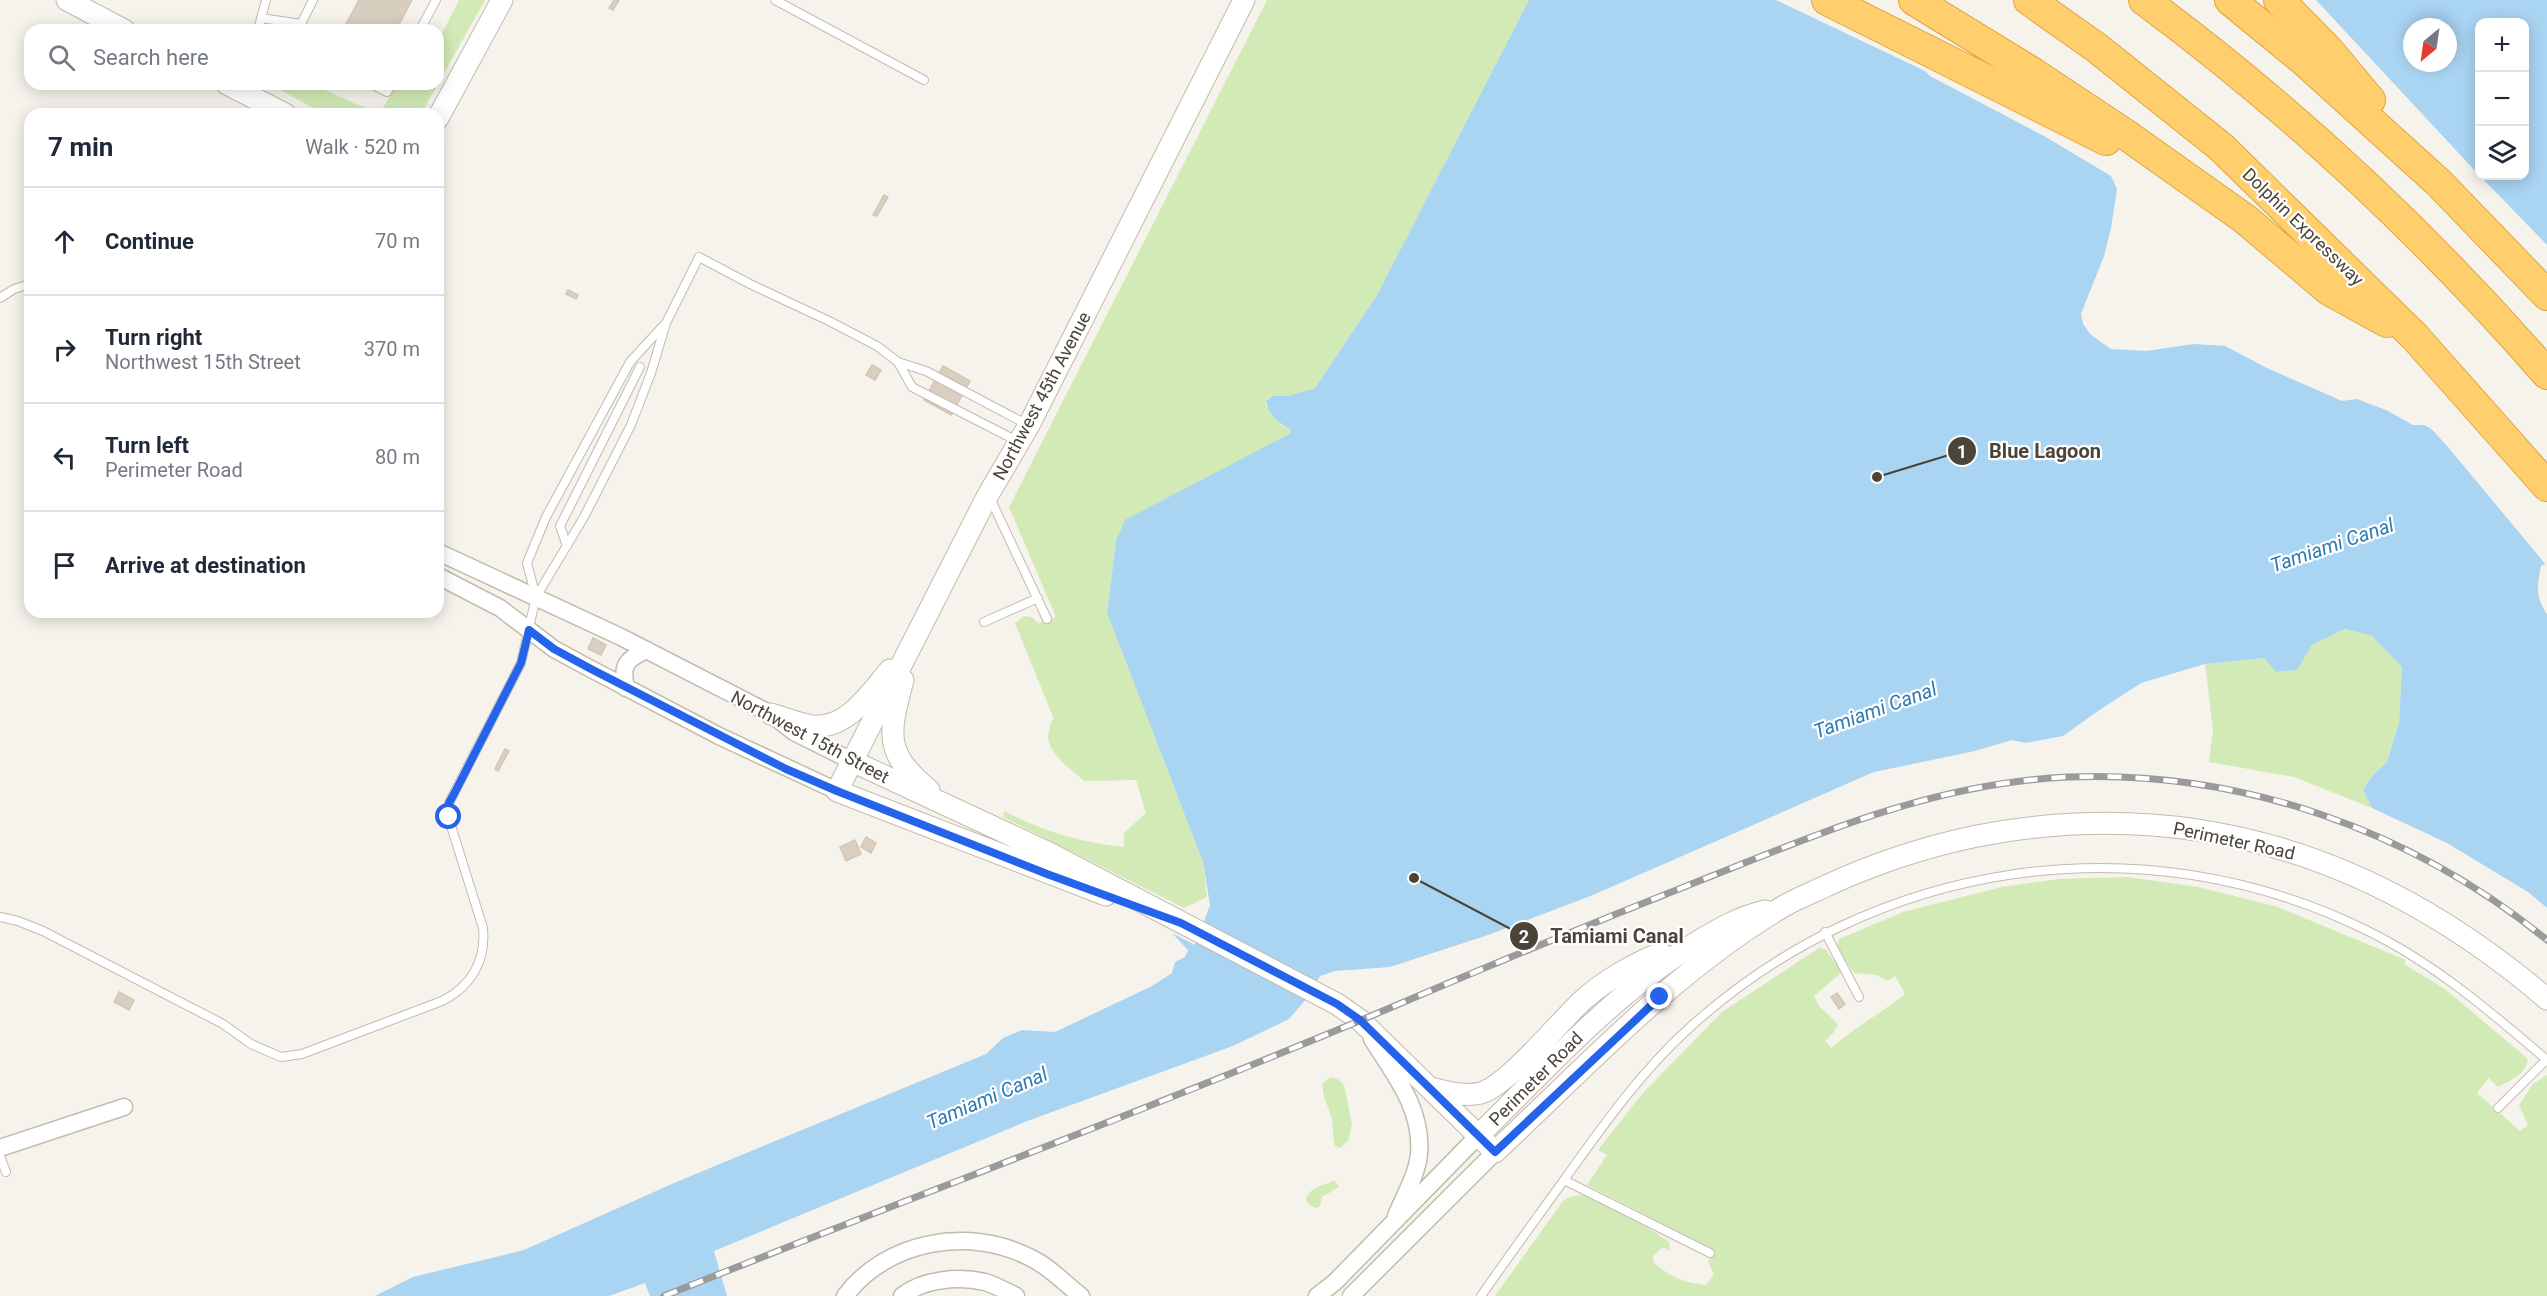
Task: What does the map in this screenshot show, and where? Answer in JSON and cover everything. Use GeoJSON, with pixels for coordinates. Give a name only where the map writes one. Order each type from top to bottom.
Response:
{"type":"FeatureCollection","features":[{"type":"Feature","properties":{"kind":"highway"},"geometry":{"type":"LineString","coordinates":[[1827,0],[2103,139],[2185,175]]}},
{"type":"Feature","properties":{"kind":"highway"},"geometry":{"type":"LineString","coordinates":[[1914,0],[2041,79],[2185,175],[2259,231],[2329,290],[2415,337]]}},
{"type":"Feature","properties":{"kind":"highway","name":"Dolphin Expressway"},"geometry":{"type":"LineString","coordinates":[[2029,0],[2114,62],[2221,147],[2415,337],[2547,486]]}},
{"type":"Feature","properties":{"kind":"highway"},"geometry":{"type":"LineString","coordinates":[[2144,0],[2234,70],[2340,162],[2439,256],[2544,371]]}},
{"type":"Feature","properties":{"kind":"highway"},"geometry":{"type":"LineString","coordinates":[[2230,0],[2302,59],[2439,183],[2547,294]]}},
{"type":"Feature","properties":{"kind":"highway"},"geometry":{"type":"LineString","coordinates":[[2279,0],[2329,51],[2439,183]]}},
{"type":"Feature","properties":{"kind":"street"},"geometry":{"type":"LineString","coordinates":[[67,0],[113,24]]}},
{"type":"Feature","properties":{"kind":"street"},"geometry":{"type":"LineString","coordinates":[[443,108],[502,0]]}},
{"type":"Feature","properties":{"kind":"street","name":"Northwest 45th Avenue"},"geometry":{"type":"LineString","coordinates":[[837,791],[988,495],[1024,434],[1244,0]]}},
{"type":"Feature","properties":{"kind":"street"},"geometry":{"type":"LineString","coordinates":[[240,90],[274,108]]}},
{"type":"Feature","properties":{"kind":"street","name":"Northwest 15th Street"},"geometry":{"type":"LineString","coordinates":[[444,555],[646,650],[771,714],[794,732],[1049,853],[1337,1004],[1360,1020],[1495,1152]]}},
{"type":"Feature","properties":{"kind":"street","name":"Northwest 15th Street"},"geometry":{"type":"LineString","coordinates":[[444,579],[500,608],[554,649],[719,736],[837,791],[1047,874],[1181,923]]}},
{"type":"Feature","properties":{"kind":"street"},"geometry":{"type":"LineString","coordinates":[[771,714],[809,726],[825,726],[839,721],[862,703],[912,645]]}},
{"type":"Feature","properties":{"kind":"street"},"geometry":{"type":"LineString","coordinates":[[912,645],[892,728],[894,747],[900,762],[907,770],[953,809]]}},
{"type":"Feature","properties":{"kind":"street"},"geometry":{"type":"LineString","coordinates":[[626,688],[623,674],[626,664],[633,656],[646,650]]}},
{"type":"Feature","properties":{"kind":"street","name":"Perimeter Road"},"geometry":{"type":"LineString","coordinates":[[1317,1296],[1335,1282],[1602,1014],[1633,986],[1664,963],[1722,927],[1749,915],[1785,905],[1879,862],[1953,841],[2058,824],[2162,825],[2260,843],[2348,871],[2414,904],[2463,934],[2547,999]]}},
{"type":"Feature","properties":{"kind":"street","name":"Perimeter Road"},"geometry":{"type":"LineString","coordinates":[[1351,1296],[1495,1152],[1660,997],[1785,905]]}},
{"type":"Feature","properties":{"kind":"street"},"geometry":{"type":"LineString","coordinates":[[1430,1088],[1453,1094],[1482,1092],[1500,1082],[1584,999],[1653,956],[1722,927]]}},
{"type":"Feature","properties":{"kind":"street"},"geometry":{"type":"LineString","coordinates":[[1360,1020],[1410,1099],[1416,1120],[1419,1155],[1393,1224]]}},
{"type":"Feature","properties":{"kind":"street"},"geometry":{"type":"LineString","coordinates":[[0,1148],[124,1107]]}},
{"type":"Feature","properties":{"kind":"street"},"geometry":{"type":"LineString","coordinates":[[845,1296],[873,1268],[897,1253],[942,1242],[965,1241],[986,1243],[1028,1256],[1042,1263],[1081,1296]]}},
{"type":"Feature","properties":{"kind":"street"},"geometry":{"type":"LineString","coordinates":[[902,1296],[910,1289],[936,1281],[957,1280],[985,1282],[1016,1296]]}},
{"type":"Feature","properties":{"kind":"lane"},"geometry":{"type":"LineString","coordinates":[[260,24],[266,0]]}},
{"type":"Feature","properties":{"kind":"lane"},"geometry":{"type":"LineString","coordinates":[[303,24],[313,0]]}},
{"type":"Feature","properties":{"kind":"lane"},"geometry":{"type":"LineString","coordinates":[[423,24],[435,0]]}},
{"type":"Feature","properties":{"kind":"lane"},"geometry":{"type":"LineString","coordinates":[[775,0],[924,80]]}},
{"type":"Feature","properties":{"kind":"lane"},"geometry":{"type":"LineString","coordinates":[[261,18],[288,24]]}},
{"type":"Feature","properties":{"kind":"lane"},"geometry":{"type":"LineString","coordinates":[[0,917],[43,931],[223,1024],[250,1044],[282,1057],[302,1054],[452,996],[475,973],[483,952],[484,940],[483,928],[452,829],[449,803],[521,663],[536,597],[567,546],[631,425],[651,373],[666,323],[699,257],[877,346],[898,362],[926,371],[1024,434]]}},
{"type":"Feature","properties":{"kind":"lane"},"geometry":{"type":"LineString","coordinates":[[0,298],[24,286]]}},
{"type":"Feature","properties":{"kind":"lane"},"geometry":{"type":"LineString","coordinates":[[536,597],[527,563],[546,518],[630,362],[666,323]]}},
{"type":"Feature","properties":{"kind":"lane"},"geometry":{"type":"LineString","coordinates":[[898,362],[912,387],[1024,434]]}},
{"type":"Feature","properties":{"kind":"lane"},"geometry":{"type":"LineString","coordinates":[[567,546],[560,526],[640,367]]}},
{"type":"Feature","properties":{"kind":"lane"},"geometry":{"type":"LineString","coordinates":[[988,495],[1047,619]]}},
{"type":"Feature","properties":{"kind":"lane"},"geometry":{"type":"LineString","coordinates":[[984,622],[1038,598]]}},
{"type":"Feature","properties":{"kind":"lane"},"geometry":{"type":"LineString","coordinates":[[1481,1296],[1632,1087],[1685,1032],[1743,983],[1825,932],[1867,914],[1930,891],[2011,874],[2064,869],[2115,868],[2201,877],[2295,901],[2372,933],[2446,978],[2547,1059],[2498,1108]]}},
{"type":"Feature","properties":{"kind":"lane"},"geometry":{"type":"LineString","coordinates":[[1825,932],[1859,997]]}},
{"type":"Feature","properties":{"kind":"lane"},"geometry":{"type":"LineString","coordinates":[[0,1156],[6,1172]]}},
{"type":"Feature","properties":{"kind":"lane"},"geometry":{"type":"LineString","coordinates":[[1564,1180],[1710,1253]]}},
{"type":"Feature","properties":{"kind":"green space"},"geometry":{"type":"Polygon","coordinates":[[[459,0],[485,0],[444,73],[444,29],[459,0]]]}},
{"type":"Feature","properties":{"kind":"green space"},"geometry":{"type":"Polygon","coordinates":[[[1267,0],[1529,0],[1377,295],[1315,388],[1288,396],[1269,397],[1265,404],[1281,425],[1290,429],[1291,433],[1116,541],[1107,613],[1203,862],[1207,897],[1184,908],[1003,817],[1004,811],[1062,835],[1124,847],[1124,833],[1146,813],[1136,780],[1084,781],[1059,759],[1050,746],[1049,731],[1054,719],[1015,623],[1024,616],[1032,617],[1038,623],[1056,617],[1009,507],[1267,0]]]}},
{"type":"Feature","properties":{"kind":"green space"},"geometry":{"type":"Polygon","coordinates":[[[280,90],[325,90],[366,108],[313,108],[280,90]]]}},
{"type":"Feature","properties":{"kind":"green space"},"geometry":{"type":"Polygon","coordinates":[[[393,90],[435,90],[424,108],[383,108],[393,90]]]}},
{"type":"Feature","properties":{"kind":"green space"},"geometry":{"type":"Polygon","coordinates":[[[2345,629],[2372,636],[2402,667],[2399,723],[2387,762],[2372,776],[2363,790],[2372,808],[2294,777],[2209,762],[2213,730],[2205,664],[2264,658],[2276,672],[2297,670],[2312,645],[2345,629]]]}},
{"type":"Feature","properties":{"kind":"green space"},"geometry":{"type":"Polygon","coordinates":[[[2127,877],[2198,887],[2275,906],[2406,960],[2404,964],[2445,989],[2528,1059],[2524,1069],[2517,1076],[2498,1087],[2489,1078],[2477,1093],[2520,1131],[2528,1125],[2519,1105],[2533,1084],[2547,1075],[2547,1296],[1495,1296],[1563,1201],[1579,1195],[1616,1210],[1669,1242],[1670,1251],[1663,1247],[1653,1256],[1654,1263],[1678,1278],[1706,1285],[1714,1274],[1708,1262],[1713,1249],[1587,1185],[1607,1155],[1598,1150],[1643,1093],[1722,1012],[1819,948],[1825,949],[1842,972],[1814,996],[1819,1006],[1838,1024],[1825,1041],[1831,1048],[1905,994],[1895,976],[1887,981],[1877,975],[1854,973],[1837,948],[1839,939],[1903,912],[2002,887],[2059,879],[2127,877]]]}},
{"type":"Feature","properties":{"kind":"green space"},"geometry":{"type":"Polygon","coordinates":[[[1330,1077],[1338,1079],[1344,1085],[1352,1124],[1348,1141],[1340,1148],[1335,1146],[1332,1120],[1323,1092],[1323,1083],[1330,1077]]]}},
{"type":"Feature","properties":{"kind":"green space"},"geometry":{"type":"Polygon","coordinates":[[[1334,1180],[1339,1187],[1322,1197],[1320,1206],[1316,1208],[1308,1204],[1306,1199],[1311,1191],[1334,1180]]]}},
{"type":"Feature","properties":{"kind":"water"},"geometry":{"type":"Polygon","coordinates":[[[1529,0],[1776,0],[1925,71],[1930,76],[2044,136],[2111,176],[2117,189],[2111,228],[2104,256],[2081,314],[2083,324],[2091,335],[2111,349],[2146,351],[2194,344],[2225,346],[2269,369],[2342,401],[2357,399],[2386,410],[2413,425],[2424,425],[2441,434],[2547,563],[2541,566],[2538,585],[2540,602],[2547,614],[2547,908],[2528,892],[2447,843],[2372,808],[2363,790],[2372,776],[2387,762],[2399,723],[2402,667],[2372,636],[2345,629],[2312,645],[2297,670],[2276,672],[2264,658],[2205,664],[2141,683],[2063,736],[2026,743],[2012,740],[1975,751],[1874,772],[1593,895],[1488,935],[1390,967],[1335,971],[1320,976],[1308,997],[1289,1019],[1233,1046],[1030,1120],[714,1251],[727,1296],[650,1296],[645,1283],[609,1296],[375,1296],[413,1277],[524,1250],[674,1183],[986,1054],[1003,1038],[1022,1030],[1055,1032],[1152,986],[1172,973],[1175,962],[1185,957],[1188,950],[1172,933],[1195,945],[1210,905],[1203,862],[1107,613],[1116,541],[1125,520],[1291,433],[1290,429],[1272,414],[1266,401],[1272,396],[1288,396],[1315,388],[1377,295],[1529,0]]]}},
{"type":"Feature","properties":{"kind":"water"},"geometry":{"type":"Polygon","coordinates":[[[2316,0],[2547,0],[2547,245],[2484,180],[2529,180],[2529,18],[2475,18],[2475,171],[2316,0]]]}},
{"type":"Feature","properties":{"kind":"pier"},"geometry":{"type":"Polygon","coordinates":[[[2547,397],[2547,566],[2425,422],[2442,431],[2547,397]]]}},
{"type":"Feature","properties":{"kind":"building"},"geometry":{"type":"Polygon","coordinates":[[[359,0],[412,0],[399,24],[346,24],[359,0]]]}},
{"type":"Feature","properties":{"kind":"building"},"geometry":{"type":"Polygon","coordinates":[[[614,0],[619,0],[613,10],[609,8],[614,0]]]}},
{"type":"Feature","properties":{"kind":"building"},"geometry":{"type":"Polygon","coordinates":[[[884,195],[888,197],[877,216],[873,215],[884,195]]]}},
{"type":"Feature","properties":{"kind":"building"},"geometry":{"type":"Polygon","coordinates":[[[568,290],[578,295],[576,299],[566,294],[568,290]]]}},
{"type":"Feature","properties":{"kind":"building"},"geometry":{"type":"Polygon","coordinates":[[[872,365],[881,370],[875,380],[866,375],[872,365]]]}},
{"type":"Feature","properties":{"kind":"building"},"geometry":{"type":"Polygon","coordinates":[[[943,366],[970,381],[951,415],[924,400],[943,366]]]}},
{"type":"Feature","properties":{"kind":"building"},"geometry":{"type":"Polygon","coordinates":[[[593,638],[606,645],[601,655],[588,649],[593,638]]]}},
{"type":"Feature","properties":{"kind":"building"},"geometry":{"type":"Polygon","coordinates":[[[505,749],[509,751],[498,771],[495,769],[505,749]]]}},
{"type":"Feature","properties":{"kind":"building"},"geometry":{"type":"Polygon","coordinates":[[[866,837],[876,843],[871,853],[861,847],[866,837]]]}},
{"type":"Feature","properties":{"kind":"building"},"geometry":{"type":"Polygon","coordinates":[[[855,840],[861,854],[846,861],[840,847],[855,840]]]}},
{"type":"Feature","properties":{"kind":"building"},"geometry":{"type":"Polygon","coordinates":[[[119,992],[134,1000],[129,1010],[114,1002],[119,992]]]}},
{"type":"Feature","properties":{"kind":"building"},"geometry":{"type":"Polygon","coordinates":[[[1837,993],[1845,1004],[1839,1009],[1831,997],[1837,993]]]}},
{"type":"Feature","properties":{"kind":"railway"},"geometry":{"type":"LineString","coordinates":[[664,1296],[1195,1088],[1581,928],[1797,842],[1884,812],[1974,789],[2020,781],[2068,777],[2133,778],[2197,784],[2261,797],[2322,815],[2382,839],[2440,868],[2495,901],[2547,940]]}},
{"type":"Feature","properties":{"kind":"place","name":"Blue Lagoon"},"geometry":{"type":"Point","coordinates":[1877,477]}},
{"type":"Feature","properties":{"kind":"place","name":"Tamiami Canal"},"geometry":{"type":"Point","coordinates":[1414,878]}},
{"type":"Feature","properties":{"kind":"route"},"geometry":{"type":"LineString","coordinates":[[449,817],[449,803],[521,663],[529,630],[554,649],[786,769],[1047,874],[1181,923],[1337,1004],[1360,1020],[1495,1152],[1660,997]]}}]}
